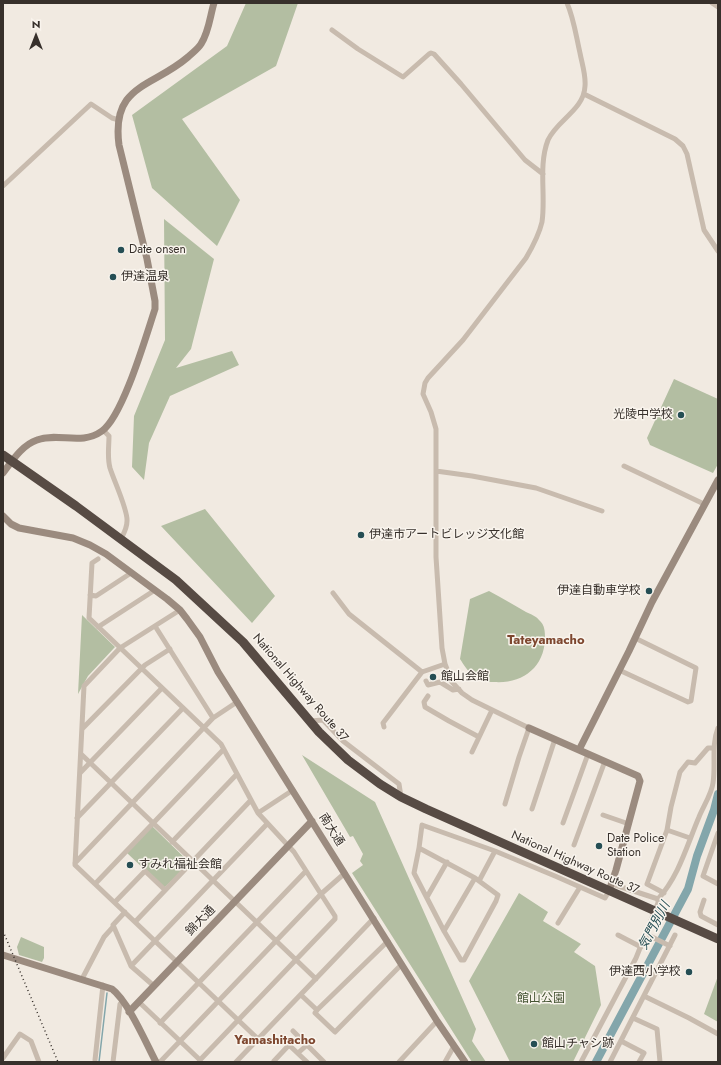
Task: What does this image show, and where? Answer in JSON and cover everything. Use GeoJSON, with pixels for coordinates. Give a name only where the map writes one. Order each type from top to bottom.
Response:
{"type":"FeatureCollection","features":[{"type":"Feature","properties":{"kind":"highway","name":"National Highway Route 37"},"geometry":{"type":"LineString","coordinates":[[3,454],[176,580],[243,642],[319,732],[348,760],[380,784],[401,797],[426,809],[611,887],[651,909],[718,939]]}},
{"type":"Feature","properties":{"kind":"street"},"geometry":{"type":"LineString","coordinates":[[3,473],[23,449],[37,440],[47,438],[82,439],[96,435],[104,430],[117,413],[136,366],[155,309],[155,301],[147,259],[119,145],[117,132],[119,120],[127,99],[137,88],[176,67],[201,44],[206,33],[214,3]]}},
{"type":"Feature","properties":{"kind":"street"},"geometry":{"type":"LineString","coordinates":[[419,848],[477,879],[498,895],[464,960],[461,960],[444,931],[414,873],[422,825],[495,851],[605,898],[611,887],[640,780],[638,776],[529,728],[472,700],[452,682],[445,664],[442,648],[436,557],[436,429],[432,412],[423,394],[425,383],[463,340],[534,245],[538,235],[542,221],[545,151],[553,131],[578,105],[584,94],[585,86],[583,69],[570,10],[567,3]]}},
{"type":"Feature","properties":{"kind":"street"},"geometry":{"type":"LineString","coordinates":[[712,3],[718,7]]}},
{"type":"Feature","properties":{"kind":"street"},"geometry":{"type":"LineString","coordinates":[[332,30],[403,77],[429,54],[434,54],[525,160],[543,174]]}},
{"type":"Feature","properties":{"kind":"street"},"geometry":{"type":"LineString","coordinates":[[584,94],[675,139],[683,146],[687,154],[704,230],[709,240],[718,251]]}},
{"type":"Feature","properties":{"kind":"street"},"geometry":{"type":"LineString","coordinates":[[3,186],[90,104],[112,118],[119,120]]}},
{"type":"Feature","properties":{"kind":"street"},"geometry":{"type":"LineString","coordinates":[[104,430],[109,436],[108,456],[110,467],[126,512],[127,521],[125,532],[121,539]]}},
{"type":"Feature","properties":{"kind":"street"},"geometry":{"type":"LineString","coordinates":[[624,466],[704,504]]}},
{"type":"Feature","properties":{"kind":"street"},"geometry":{"type":"LineString","coordinates":[[436,470],[536,488],[602,511]]}},
{"type":"Feature","properties":{"kind":"street"},"geometry":{"type":"LineString","coordinates":[[579,750],[655,596],[718,480]]}},
{"type":"Feature","properties":{"kind":"street","name":"南大通"},"geometry":{"type":"LineString","coordinates":[[3,516],[11,524],[19,528],[73,538],[90,544],[106,554],[180,610],[200,637],[218,672],[388,940],[437,1021],[465,1062]]}},
{"type":"Feature","properties":{"kind":"street"},"geometry":{"type":"LineString","coordinates":[[98,559],[92,563],[89,618],[221,744],[258,813],[294,852],[335,916],[335,919],[199,1061],[181,1041],[139,1002]]}},
{"type":"Feature","properties":{"kind":"street"},"geometry":{"type":"LineString","coordinates":[[90,596],[96,596],[131,573]]}},
{"type":"Feature","properties":{"kind":"street"},"geometry":{"type":"LineString","coordinates":[[98,627],[155,590]]}},
{"type":"Feature","properties":{"kind":"street"},"geometry":{"type":"LineString","coordinates":[[333,593],[354,617],[422,672]]}},
{"type":"Feature","properties":{"kind":"street"},"geometry":{"type":"LineString","coordinates":[[180,610],[120,648],[84,686],[75,865],[258,1039]]}},
{"type":"Feature","properties":{"kind":"street"},"geometry":{"type":"LineString","coordinates":[[155,626],[213,718]]}},
{"type":"Feature","properties":{"kind":"street"},"geometry":{"type":"LineString","coordinates":[[619,670],[688,702],[691,701],[696,668],[635,638]]}},
{"type":"Feature","properties":{"kind":"street"},"geometry":{"type":"LineString","coordinates":[[82,729],[142,668],[170,649]]}},
{"type":"Feature","properties":{"kind":"street"},"geometry":{"type":"LineString","coordinates":[[384,727],[383,723],[422,672],[445,664]]}},
{"type":"Feature","properties":{"kind":"street"},"geometry":{"type":"LineString","coordinates":[[426,681],[428,685],[440,682],[453,690],[458,689]]}},
{"type":"Feature","properties":{"kind":"street"},"geometry":{"type":"LineString","coordinates":[[80,773],[162,688]]}},
{"type":"Feature","properties":{"kind":"street"},"geometry":{"type":"LineString","coordinates":[[428,696],[424,702],[425,707],[449,722],[479,737]]}},
{"type":"Feature","properties":{"kind":"street"},"geometry":{"type":"LineString","coordinates":[[75,863],[213,718],[238,702]]}},
{"type":"Feature","properties":{"kind":"street"},"geometry":{"type":"LineString","coordinates":[[77,818],[183,708]]}},
{"type":"Feature","properties":{"kind":"street"},"geometry":{"type":"LineString","coordinates":[[472,752],[492,710]]}},
{"type":"Feature","properties":{"kind":"street"},"geometry":{"type":"LineString","coordinates":[[505,804],[529,728]]}},
{"type":"Feature","properties":{"kind":"street"},"geometry":{"type":"LineString","coordinates":[[581,1062],[641,947],[658,903],[658,899],[664,893],[678,870],[713,784],[714,748],[718,728]]}},
{"type":"Feature","properties":{"kind":"street"},"geometry":{"type":"LineString","coordinates":[[532,808],[555,739]]}},
{"type":"Feature","properties":{"kind":"street"},"geometry":{"type":"LineString","coordinates":[[664,893],[647,884],[668,830],[671,807],[680,772],[688,762],[695,764],[708,748],[714,748]]}},
{"type":"Feature","properties":{"kind":"street"},"geometry":{"type":"LineString","coordinates":[[95,884],[224,750]]}},
{"type":"Feature","properties":{"kind":"street"},"geometry":{"type":"LineString","coordinates":[[81,754],[316,979]]}},
{"type":"Feature","properties":{"kind":"street"},"geometry":{"type":"LineString","coordinates":[[563,823],[588,754]]}},
{"type":"Feature","properties":{"kind":"street"},"geometry":{"type":"LineString","coordinates":[[574,845],[605,761]]}},
{"type":"Feature","properties":{"kind":"street"},"geometry":{"type":"LineString","coordinates":[[172,842],[237,774]]}},
{"type":"Feature","properties":{"kind":"street"},"geometry":{"type":"LineString","coordinates":[[258,813],[293,790]]}},
{"type":"Feature","properties":{"kind":"street"},"geometry":{"type":"LineString","coordinates":[[135,922],[251,800]]}},
{"type":"Feature","properties":{"kind":"street"},"geometry":{"type":"LineString","coordinates":[[602,815],[629,824]]}},
{"type":"Feature","properties":{"kind":"street","name":"錦大通"},"geometry":{"type":"LineString","coordinates":[[129,1012],[312,821]]}},
{"type":"Feature","properties":{"kind":"street"},"geometry":{"type":"LineString","coordinates":[[131,966],[267,824]]}},
{"type":"Feature","properties":{"kind":"street"},"geometry":{"type":"LineString","coordinates":[[668,830],[690,838]]}},
{"type":"Feature","properties":{"kind":"street"},"geometry":{"type":"LineString","coordinates":[[718,833],[715,848],[703,876],[718,884]]}},
{"type":"Feature","properties":{"kind":"street"},"geometry":{"type":"LineString","coordinates":[[444,931],[495,851]]}},
{"type":"Feature","properties":{"kind":"street"},"geometry":{"type":"LineString","coordinates":[[427,897],[447,862]]}},
{"type":"Feature","properties":{"kind":"street"},"geometry":{"type":"LineString","coordinates":[[115,902],[145,871],[165,890]]}},
{"type":"Feature","properties":{"kind":"street"},"geometry":{"type":"LineString","coordinates":[[160,1023],[306,871]]}},
{"type":"Feature","properties":{"kind":"street"},"geometry":{"type":"LineString","coordinates":[[160,1062],[321,894],[345,873]]}},
{"type":"Feature","properties":{"kind":"street"},"geometry":{"type":"LineString","coordinates":[[558,923],[580,887]]}},
{"type":"Feature","properties":{"kind":"street"},"geometry":{"type":"LineString","coordinates":[[611,887],[658,899]]}},
{"type":"Feature","properties":{"kind":"street"},"geometry":{"type":"LineString","coordinates":[[704,900],[700,912],[701,916],[718,925]]}},
{"type":"Feature","properties":{"kind":"street"},"geometry":{"type":"LineString","coordinates":[[82,979],[104,937],[114,927],[113,925],[125,912]]}},
{"type":"Feature","properties":{"kind":"street"},"geometry":{"type":"LineString","coordinates":[[236,1062],[374,918]]}},
{"type":"Feature","properties":{"kind":"street"},"geometry":{"type":"LineString","coordinates":[[114,927],[131,966],[154,986]]}},
{"type":"Feature","properties":{"kind":"street"},"geometry":{"type":"LineString","coordinates":[[647,934],[668,945]]}},
{"type":"Feature","properties":{"kind":"street"},"geometry":{"type":"LineString","coordinates":[[618,935],[641,947]]}},
{"type":"Feature","properties":{"kind":"street"},"geometry":{"type":"LineString","coordinates":[[610,1062],[668,945],[675,935]]}},
{"type":"Feature","properties":{"kind":"street"},"geometry":{"type":"LineString","coordinates":[[388,940],[314,1013],[335,1032],[402,964]]}},
{"type":"Feature","properties":{"kind":"street"},"geometry":{"type":"LineString","coordinates":[[3,955],[103,985],[117,992],[156,1062]]}},
{"type":"Feature","properties":{"kind":"street"},"geometry":{"type":"LineString","coordinates":[[96,1060],[103,985]]}},
{"type":"Feature","properties":{"kind":"street"},"geometry":{"type":"LineString","coordinates":[[301,995],[317,1010]]}},
{"type":"Feature","properties":{"kind":"street"},"geometry":{"type":"LineString","coordinates":[[644,996],[718,1034]]}},
{"type":"Feature","properties":{"kind":"street"},"geometry":{"type":"LineString","coordinates":[[113,1062],[120,1004],[123,1001]]}},
{"type":"Feature","properties":{"kind":"street"},"geometry":{"type":"LineString","coordinates":[[633,1018],[657,1029],[660,1062]]}},
{"type":"Feature","properties":{"kind":"street"},"geometry":{"type":"LineString","coordinates":[[399,1062],[437,1021]]}},
{"type":"Feature","properties":{"kind":"street"},"geometry":{"type":"LineString","coordinates":[[294,1031],[324,1062]]}},
{"type":"Feature","properties":{"kind":"street"},"geometry":{"type":"LineString","coordinates":[[3,1058],[20,1034],[31,1041],[39,1062]]}},
{"type":"Feature","properties":{"kind":"street"},"geometry":{"type":"LineString","coordinates":[[621,1041],[644,1053],[640,1062]]}},
{"type":"Feature","properties":{"kind":"street"},"geometry":{"type":"LineString","coordinates":[[275,1062],[274,1061],[289,1045],[307,1062]]}},
{"type":"Feature","properties":{"kind":"street"},"geometry":{"type":"LineString","coordinates":[[298,1054],[307,1045]]}},
{"type":"Feature","properties":{"kind":"street"},"geometry":{"type":"LineString","coordinates":[[445,1062],[454,1046]]}},
{"type":"Feature","properties":{"kind":"green space"},"geometry":{"type":"Polygon","coordinates":[[[246,3],[298,3],[276,66],[182,119],[240,200],[217,246],[152,188],[132,115],[227,46],[246,3]]]}},
{"type":"Feature","properties":{"kind":"green space"},"geometry":{"type":"Polygon","coordinates":[[[164,219],[214,259],[191,349],[176,368],[232,351],[239,365],[170,396],[149,443],[144,480],[132,467],[134,416],[165,340],[164,219]]]}},
{"type":"Feature","properties":{"kind":"green space","name":"光陵中学校"},"geometry":{"type":"Polygon","coordinates":[[[674,379],[718,399],[718,464],[713,473],[650,445],[647,438],[674,379]]]}},
{"type":"Feature","properties":{"kind":"green space"},"geometry":{"type":"Polygon","coordinates":[[[205,509],[275,596],[252,623],[161,526],[205,509]]]}},
{"type":"Feature","properties":{"kind":"green space"},"geometry":{"type":"Polygon","coordinates":[[[489,591],[536,617],[541,622],[544,629],[544,649],[541,658],[530,672],[514,680],[504,682],[488,682],[481,680],[474,676],[466,668],[460,659],[470,599],[489,591]]]}},
{"type":"Feature","properties":{"kind":"green space"},"geometry":{"type":"Polygon","coordinates":[[[82,615],[115,647],[88,676],[78,694],[82,615]]]}},
{"type":"Feature","properties":{"kind":"green space"},"geometry":{"type":"Polygon","coordinates":[[[302,755],[375,802],[476,1029],[472,1041],[486,1062],[472,1062],[352,873],[363,865],[360,861],[363,854],[353,836],[350,837],[302,755]]]}},
{"type":"Feature","properties":{"kind":"green space"},"geometry":{"type":"Polygon","coordinates":[[[151,827],[153,827],[190,863],[164,888],[127,853],[151,827]]]}},
{"type":"Feature","properties":{"kind":"green space","name":"館山公園"},"geometry":{"type":"Polygon","coordinates":[[[519,893],[548,912],[543,921],[581,944],[574,952],[595,966],[601,1005],[573,1062],[510,1062],[469,981],[519,893]]]}},
{"type":"Feature","properties":{"kind":"green space"},"geometry":{"type":"Polygon","coordinates":[[[21,937],[44,947],[44,958],[42,962],[19,955],[17,947],[21,937]]]}},
{"type":"Feature","properties":{"kind":"green space"},"geometry":{"type":"Polygon","coordinates":[[[718,976],[718,1022],[704,1014],[718,976]]]}},
{"type":"Feature","properties":{"kind":"waterway","name":"気門別川"},"geometry":{"type":"LineString","coordinates":[[596,1062],[688,889],[697,856],[714,810],[718,794]]}},
{"type":"Feature","properties":{"kind":"waterway"},"geometry":{"type":"LineString","coordinates":[[99,1062],[107,993]]}},
{"type":"Feature","properties":{"kind":"railway"},"geometry":{"type":"LineString","coordinates":[[3,931],[58,1062]]}},
{"type":"Feature","properties":{"kind":"place","name":"Date onsen"},"geometry":{"type":"Point","coordinates":[121,250]}},
{"type":"Feature","properties":{"kind":"place","name":"伊達温泉"},"geometry":{"type":"Point","coordinates":[113,277]}},
{"type":"Feature","properties":{"kind":"place","name":"光陵中学校"},"geometry":{"type":"Point","coordinates":[681,415]}},
{"type":"Feature","properties":{"kind":"place","name":"伊達市アートビレッジ文化館"},"geometry":{"type":"Point","coordinates":[361,535]}},
{"type":"Feature","properties":{"kind":"place","name":"伊達自動車学校"},"geometry":{"type":"Point","coordinates":[649,591]}},
{"type":"Feature","properties":{"kind":"place","name":"館山会館"},"geometry":{"type":"Point","coordinates":[433,677]}},
{"type":"Feature","properties":{"kind":"place","name":"Date Police Station"},"geometry":{"type":"Point","coordinates":[599,846]}},
{"type":"Feature","properties":{"kind":"place","name":"すみれ福祉会館"},"geometry":{"type":"Point","coordinates":[130,865]}},
{"type":"Feature","properties":{"kind":"place","name":"伊達西小学校"},"geometry":{"type":"Point","coordinates":[689,972]}},
{"type":"Feature","properties":{"kind":"place","name":"館山チャシ跡"},"geometry":{"type":"Point","coordinates":[534,1044]}},
{"type":"Feature","properties":{"kind":"district","name":"Tateyamacho"},"geometry":{"type":"Point","coordinates":[546,641]}},
{"type":"Feature","properties":{"kind":"district","name":"Yamashitacho"},"geometry":{"type":"Point","coordinates":[275,1041]}}]}
